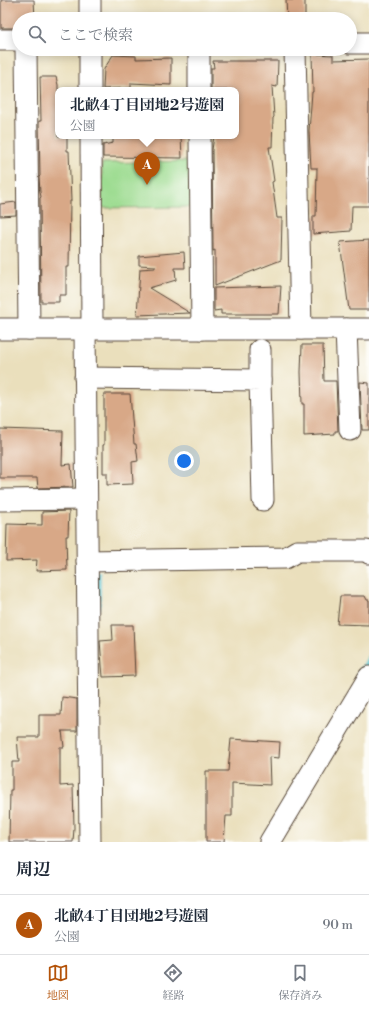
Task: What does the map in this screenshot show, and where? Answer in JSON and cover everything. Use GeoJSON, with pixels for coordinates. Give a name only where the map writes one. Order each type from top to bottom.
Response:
{"type":"FeatureCollection","features":[{"type":"Feature","properties":{"kind":"street"},"geometry":{"type":"LineString","coordinates":[[90,0],[90,12]]}},
{"type":"Feature","properties":{"kind":"street"},"geometry":{"type":"LineString","coordinates":[[0,40],[12,40]]}},
{"type":"Feature","properties":{"kind":"street"},"geometry":{"type":"LineString","coordinates":[[357,43],[369,43]]}},
{"type":"Feature","properties":{"kind":"street"},"geometry":{"type":"LineString","coordinates":[[26,56],[29,329]]}},
{"type":"Feature","properties":{"kind":"street"},"geometry":{"type":"LineString","coordinates":[[90,56],[90,87]]}},
{"type":"Feature","properties":{"kind":"street"},"geometry":{"type":"LineString","coordinates":[[198,56],[199,87]]}},
{"type":"Feature","properties":{"kind":"street"},"geometry":{"type":"LineString","coordinates":[[295,56],[301,329]]}},
{"type":"Feature","properties":{"kind":"street"},"geometry":{"type":"LineString","coordinates":[[90,842],[85,378],[89,329],[91,139]]}},
{"type":"Feature","properties":{"kind":"street"},"geometry":{"type":"LineString","coordinates":[[200,139],[202,329]]}},
{"type":"Feature","properties":{"kind":"street"},"geometry":{"type":"LineString","coordinates":[[346,329],[350,430]]}},
{"type":"Feature","properties":{"kind":"street"},"geometry":{"type":"LineString","coordinates":[[0,330],[369,329]]}},
{"type":"Feature","properties":{"kind":"street"},"geometry":{"type":"LineString","coordinates":[[260,350],[263,500]]}},
{"type":"Feature","properties":{"kind":"street"},"geometry":{"type":"LineString","coordinates":[[85,378],[260,380]]}},
{"type":"Feature","properties":{"kind":"street"},"geometry":{"type":"LineString","coordinates":[[0,500],[86,499]]}},
{"type":"Feature","properties":{"kind":"street"},"geometry":{"type":"LineString","coordinates":[[87,561],[285,558],[297,551],[367,551],[369,553]]}},
{"type":"Feature","properties":{"kind":"street"},"geometry":{"type":"LineString","coordinates":[[270,842],[369,677]]}},
{"type":"Feature","properties":{"kind":"green space"},"geometry":{"type":"Polygon","coordinates":[[[193,161],[193,207],[102,208],[102,163],[193,161]]]}},
{"type":"Feature","properties":{"kind":"building"},"geometry":{"type":"Polygon","coordinates":[[[1,0],[34,0],[35,12],[12,12],[12,28],[1,28],[1,0]]]}},
{"type":"Feature","properties":{"kind":"building"},"geometry":{"type":"Polygon","coordinates":[[[286,0],[305,0],[305,12],[287,12],[286,0]]]}},
{"type":"Feature","properties":{"kind":"building"},"geometry":{"type":"Polygon","coordinates":[[[112,56],[136,56],[136,59],[171,58],[171,85],[131,83],[131,87],[103,87],[104,69],[112,56]]]}},
{"type":"Feature","properties":{"kind":"building"},"geometry":{"type":"Polygon","coordinates":[[[312,56],[333,56],[333,60],[369,59],[369,206],[352,206],[351,231],[313,234],[313,216],[316,216],[317,168],[311,168],[309,131],[313,92],[312,56]]]}},
{"type":"Feature","properties":{"kind":"building"},"geometry":{"type":"Polygon","coordinates":[[[213,61],[278,61],[277,87],[272,86],[274,117],[272,147],[269,147],[277,218],[282,218],[281,260],[215,286],[215,250],[213,251],[212,150],[214,139],[239,139],[239,87],[211,87],[211,68],[214,68],[213,61]]]}},
{"type":"Feature","properties":{"kind":"building"},"geometry":{"type":"Polygon","coordinates":[[[40,77],[56,77],[58,87],[55,87],[55,139],[67,139],[67,151],[69,151],[71,201],[69,267],[66,267],[66,295],[59,295],[59,302],[41,302],[39,121],[41,121],[40,77]]]}},
{"type":"Feature","properties":{"kind":"building"},"geometry":{"type":"Polygon","coordinates":[[[113,139],[181,139],[182,158],[103,157],[103,145],[113,143],[113,139]]]}},
{"type":"Feature","properties":{"kind":"building"},"geometry":{"type":"Polygon","coordinates":[[[16,202],[16,215],[0,216],[0,204],[16,202]]]}},
{"type":"Feature","properties":{"kind":"building"},"geometry":{"type":"Polygon","coordinates":[[[369,240],[369,310],[349,310],[340,242],[369,240]]]}},
{"type":"Feature","properties":{"kind":"building"},"geometry":{"type":"Polygon","coordinates":[[[184,252],[185,268],[175,268],[176,280],[149,288],[190,313],[137,315],[140,269],[155,268],[155,266],[139,265],[139,256],[184,252]]]}},
{"type":"Feature","properties":{"kind":"building"},"geometry":{"type":"Polygon","coordinates":[[[281,286],[279,314],[221,314],[221,310],[214,311],[214,288],[281,286]]]}},
{"type":"Feature","properties":{"kind":"building"},"geometry":{"type":"Polygon","coordinates":[[[302,345],[323,345],[324,381],[336,381],[338,431],[335,431],[335,434],[304,436],[304,404],[302,404],[301,372],[302,345]]]}},
{"type":"Feature","properties":{"kind":"building"},"geometry":{"type":"Polygon","coordinates":[[[360,382],[369,383],[369,430],[362,430],[360,382]]]}},
{"type":"Feature","properties":{"kind":"building"},"geometry":{"type":"Polygon","coordinates":[[[104,394],[130,394],[134,444],[136,444],[138,461],[132,462],[133,484],[107,485],[107,473],[103,473],[104,394]]]}},
{"type":"Feature","properties":{"kind":"building"},"geometry":{"type":"Polygon","coordinates":[[[0,429],[63,431],[62,465],[71,464],[73,487],[38,488],[37,478],[0,478],[0,429]]]}},
{"type":"Feature","properties":{"kind":"building"},"geometry":{"type":"Polygon","coordinates":[[[69,511],[68,536],[66,536],[67,570],[36,571],[37,560],[6,561],[7,524],[42,525],[42,512],[69,511]]]}},
{"type":"Feature","properties":{"kind":"building"},"geometry":{"type":"Polygon","coordinates":[[[340,596],[365,596],[367,600],[369,600],[369,625],[337,624],[340,596]]]}},
{"type":"Feature","properties":{"kind":"building"},"geometry":{"type":"Polygon","coordinates":[[[112,625],[133,625],[135,676],[103,677],[100,641],[113,640],[112,625]]]}},
{"type":"Feature","properties":{"kind":"building"},"geometry":{"type":"Polygon","coordinates":[[[62,697],[77,699],[77,731],[62,731],[64,747],[60,747],[60,786],[73,785],[73,842],[9,842],[12,762],[19,762],[17,737],[39,737],[39,715],[61,715],[62,697]]]}},
{"type":"Feature","properties":{"kind":"building"},"geometry":{"type":"Polygon","coordinates":[[[231,739],[280,742],[279,758],[269,757],[270,785],[232,783],[232,816],[226,816],[224,842],[206,842],[206,771],[228,771],[231,739]]]}},
{"type":"Feature","properties":{"kind":"waterway"},"geometry":{"type":"LineString","coordinates":[[98,575],[98,607]]}},
{"type":"Feature","properties":{"kind":"waterway"},"geometry":{"type":"LineString","coordinates":[[360,675],[369,659]]}},
{"type":"Feature","properties":{"kind":"place","name":"北畝4丁目団地2号遊園"},"geometry":{"type":"Point","coordinates":[147,185]}}]}
